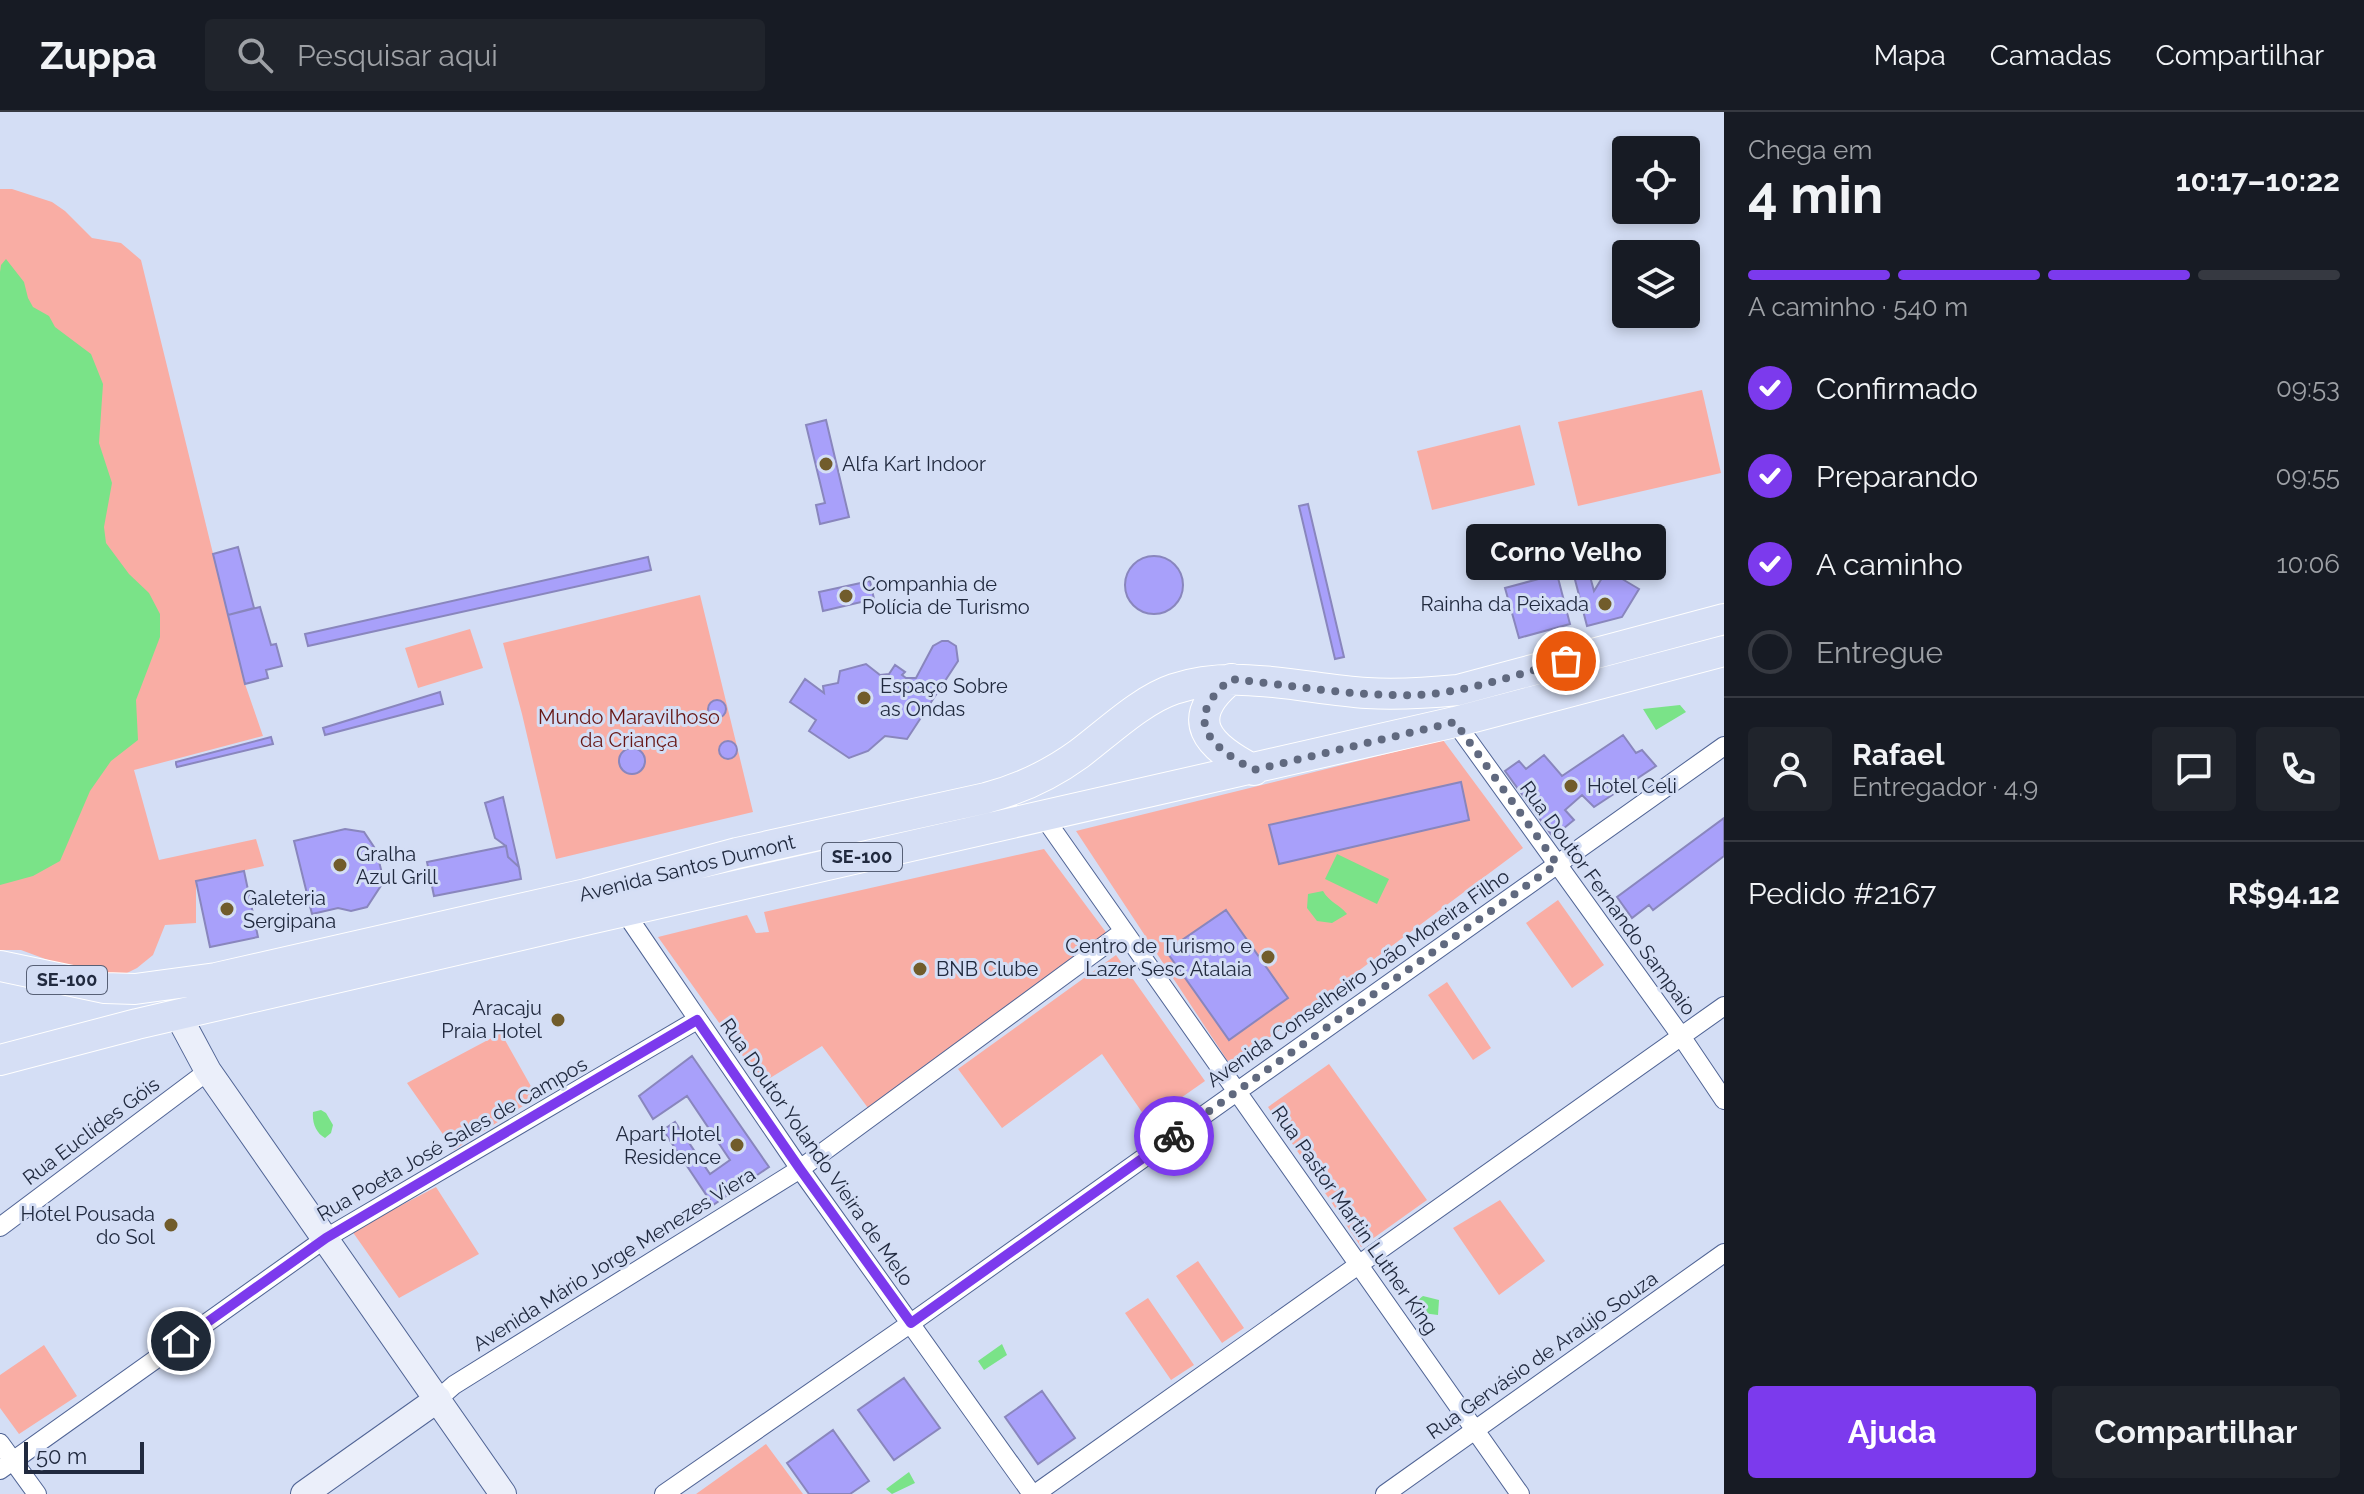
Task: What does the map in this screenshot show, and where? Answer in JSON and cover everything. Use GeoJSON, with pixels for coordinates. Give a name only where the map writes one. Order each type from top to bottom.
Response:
{"type":"FeatureCollection","features":[{"type":"Feature","properties":{"kind":"main road","name":"Avenida Santos Dumont"},"geometry":{"type":"LineString","coordinates":[[0,966],[105,988],[135,989],[216,978],[586,894],[737,853],[1019,789],[1050,774],[1138,709],[1171,690],[1195,684],[1231,679],[1417,695],[1458,690],[1724,619]]}},
{"type":"Feature","properties":{"kind":"main road","name":"Avenida Santos Dumont"},"geometry":{"type":"LineString","coordinates":[[0,1060],[178,1015],[624,911],[1254,770],[1455,722],[1724,651]]}},
{"type":"Feature","properties":{"kind":"main road"},"geometry":{"type":"LineString","coordinates":[[1231,679],[1218,689],[1210,701],[1204,725],[1208,737],[1226,755],[1254,770]]}},
{"type":"Feature","properties":{"kind":"main road"},"geometry":{"type":"LineString","coordinates":[[737,853],[767,828]]}},
{"type":"Feature","properties":{"kind":"street","name":"Rua Doutor Fernando Sampaio"},"geometry":{"type":"LineString","coordinates":[[1455,722],[1724,1100]]}},
{"type":"Feature","properties":{"kind":"street","name":"Avenida Conselheiro João Moreira Filho"},"geometry":{"type":"LineString","coordinates":[[664,1494],[911,1323],[1724,746]]}},
{"type":"Feature","properties":{"kind":"street","name":"Rua Pastor Martin Luther King"},"geometry":{"type":"LineString","coordinates":[[1043,816],[1520,1494]]}},
{"type":"Feature","properties":{"kind":"street","name":"Rua Doutor Yolando Vieira de Melo"},"geometry":{"type":"LineString","coordinates":[[624,911],[800,1169],[1033,1494]]}},
{"type":"Feature","properties":{"kind":"street","name":"Avenida Mário Jorge Menezes Viera"},"geometry":{"type":"LineString","coordinates":[[438,1399],[454,1385],[800,1169],[1124,931]]}},
{"type":"Feature","properties":{"kind":"street"},"geometry":{"type":"LineString","coordinates":[[1033,1494],[1724,1006]]}},
{"type":"Feature","properties":{"kind":"street"},"geometry":{"type":"LineString","coordinates":[[178,1015],[208,1071],[503,1494]]}},
{"type":"Feature","properties":{"kind":"street","name":"Rua Poeta José Sales de Campos"},"geometry":{"type":"LineString","coordinates":[[7,1466],[326,1238],[697,1020]]}},
{"type":"Feature","properties":{"kind":"street","name":"Rua Euclídes Góis"},"geometry":{"type":"LineString","coordinates":[[0,1227],[208,1071]]}},
{"type":"Feature","properties":{"kind":"street","name":"Rua Gervásio de Araújo Souza"},"geometry":{"type":"LineString","coordinates":[[1385,1494],[1724,1253]]}},
{"type":"Feature","properties":{"kind":"street"},"geometry":{"type":"LineString","coordinates":[[304,1494],[438,1399]]}},
{"type":"Feature","properties":{"kind":"street"},"geometry":{"type":"LineString","coordinates":[[0,1443],[7,1466],[37,1494]]}},
{"type":"Feature","properties":{"kind":"green space"},"geometry":{"type":"Polygon","coordinates":[[[0,189],[12,189],[52,202],[92,238],[121,243],[141,260],[245,684],[263,736],[134,770],[159,860],[256,839],[264,866],[196,881],[196,923],[165,925],[153,955],[119,977],[63,968],[21,950],[0,950],[0,189]]]}},
{"type":"Feature","properties":{"kind":"green space"},"geometry":{"type":"Polygon","coordinates":[[[1702,390],[1721,473],[1578,506],[1558,422],[1702,390]]]}},
{"type":"Feature","properties":{"kind":"green space"},"geometry":{"type":"Polygon","coordinates":[[[1520,425],[1535,485],[1432,510],[1417,451],[1520,425]]]}},
{"type":"Feature","properties":{"kind":"green space","name":"Mundo Maravilhoso da Criança"},"geometry":{"type":"Polygon","coordinates":[[[700,595],[753,812],[556,859],[503,643],[700,595]]]}},
{"type":"Feature","properties":{"kind":"green space"},"geometry":{"type":"Polygon","coordinates":[[[470,629],[483,668],[418,688],[405,648],[470,629]]]}},
{"type":"Feature","properties":{"kind":"green space","name":"Centro de Turismo e Lazer Sesc Atalaia"},"geometry":{"type":"Polygon","coordinates":[[[1443,740],[1523,848],[1231,1066],[1076,831],[1443,740]]]}},
{"type":"Feature","properties":{"kind":"green space","name":"BNB Clube"},"geometry":{"type":"Polygon","coordinates":[[[1044,849],[1108,935],[868,1108],[822,1046],[762,1083],[658,937],[747,915],[756,933],[769,932],[764,912],[1044,849]]]}},
{"type":"Feature","properties":{"kind":"green space"},"geometry":{"type":"Polygon","coordinates":[[[1558,900],[1604,965],[1572,988],[1526,923],[1558,900]]]}},
{"type":"Feature","properties":{"kind":"green space"},"geometry":{"type":"Polygon","coordinates":[[[1116,955],[1205,1081],[1148,1121],[1102,1054],[1002,1128],[958,1069],[1116,955]]]}},
{"type":"Feature","properties":{"kind":"green space"},"geometry":{"type":"Polygon","coordinates":[[[1447,982],[1491,1048],[1473,1060],[1428,995],[1447,982]]]}},
{"type":"Feature","properties":{"kind":"green space"},"geometry":{"type":"Polygon","coordinates":[[[501,1033],[537,1097],[454,1150],[407,1083],[501,1033]]]}},
{"type":"Feature","properties":{"kind":"green space"},"geometry":{"type":"Polygon","coordinates":[[[1329,1064],[1427,1200],[1361,1247],[1268,1107],[1329,1064]]]}},
{"type":"Feature","properties":{"kind":"green space"},"geometry":{"type":"Polygon","coordinates":[[[436,1187],[479,1254],[399,1298],[352,1231],[436,1187]]]}},
{"type":"Feature","properties":{"kind":"green space"},"geometry":{"type":"Polygon","coordinates":[[[1500,1200],[1545,1261],[1499,1295],[1453,1228],[1500,1200]]]}},
{"type":"Feature","properties":{"kind":"green space"},"geometry":{"type":"Polygon","coordinates":[[[1198,1261],[1244,1328],[1222,1343],[1176,1276],[1198,1261]]]}},
{"type":"Feature","properties":{"kind":"green space"},"geometry":{"type":"Polygon","coordinates":[[[1148,1298],[1194,1365],[1171,1380],[1125,1313],[1148,1298]]]}},
{"type":"Feature","properties":{"kind":"green space"},"geometry":{"type":"Polygon","coordinates":[[[44,1345],[77,1396],[19,1434],[0,1408],[0,1375],[44,1345]]]}},
{"type":"Feature","properties":{"kind":"green space"},"geometry":{"type":"Polygon","coordinates":[[[766,1444],[803,1494],[696,1494],[766,1444]]]}},
{"type":"Feature","properties":{"kind":"shaded area"},"geometry":{"type":"Polygon","coordinates":[[[6,259],[24,282],[33,307],[49,316],[55,327],[91,354],[103,384],[99,443],[112,483],[104,527],[106,543],[129,574],[149,593],[160,614],[160,637],[136,700],[138,740],[111,761],[90,791],[60,861],[33,876],[0,885],[0,272],[6,259]]]}},
{"type":"Feature","properties":{"kind":"shaded area"},"geometry":{"type":"Polygon","coordinates":[[[1680,705],[1686,712],[1656,730],[1643,709],[1680,705]]]}},
{"type":"Feature","properties":{"kind":"shaded area"},"geometry":{"type":"Polygon","coordinates":[[[1337,854],[1389,879],[1377,904],[1325,879],[1337,854]]]}},
{"type":"Feature","properties":{"kind":"shaded area"},"geometry":{"type":"Polygon","coordinates":[[[1323,891],[1347,914],[1332,923],[1317,921],[1307,908],[1308,894],[1323,891]]]}},
{"type":"Feature","properties":{"kind":"shaded area"},"geometry":{"type":"Polygon","coordinates":[[[321,1110],[333,1125],[331,1133],[325,1138],[313,1120],[313,1112],[321,1110]]]}},
{"type":"Feature","properties":{"kind":"shaded area"},"geometry":{"type":"Polygon","coordinates":[[[1423,1296],[1439,1300],[1438,1315],[1415,1312],[1411,1305],[1423,1296]]]}},
{"type":"Feature","properties":{"kind":"shaded area"},"geometry":{"type":"Polygon","coordinates":[[[1002,1344],[1007,1355],[984,1370],[978,1361],[1002,1344]]]}},
{"type":"Feature","properties":{"kind":"shaded area"},"geometry":{"type":"Polygon","coordinates":[[[909,1472],[915,1483],[892,1494],[886,1489],[909,1472]]]}},
{"type":"Feature","properties":{"kind":"building","name":"Alfa Kart Indoor"},"geometry":{"type":"Polygon","coordinates":[[[826,420],[849,517],[820,524],[816,505],[825,503],[806,425],[826,420]]]}},
{"type":"Feature","properties":{"kind":"building"},"geometry":{"type":"Polygon","coordinates":[[[1308,504],[1344,657],[1335,659],[1299,506],[1308,504]]]}},
{"type":"Feature","properties":{"kind":"building"},"geometry":{"type":"Polygon","coordinates":[[[238,547],[254,608],[228,615],[213,554],[238,547]]]}},
{"type":"Feature","properties":{"kind":"building"},"geometry":{"type":"Polygon","coordinates":[[[1154,556],[1175,564],[1183,585],[1175,606],[1154,614],[1133,606],[1125,585],[1133,564],[1154,556]]]}},
{"type":"Feature","properties":{"kind":"building"},"geometry":{"type":"Polygon","coordinates":[[[648,557],[651,570],[308,646],[305,634],[648,557]]]}},
{"type":"Feature","properties":{"kind":"building","name":"Rainha da Peixada"},"geometry":{"type":"Polygon","coordinates":[[[1588,569],[1594,591],[1607,570],[1639,589],[1622,617],[1587,626],[1573,572],[1588,569]]]}},
{"type":"Feature","properties":{"kind":"building"},"geometry":{"type":"Polygon","coordinates":[[[1557,574],[1570,624],[1519,638],[1505,588],[1557,574]]]}},
{"type":"Feature","properties":{"kind":"building","name":"Companhia de Polícia de Turismo"},"geometry":{"type":"Polygon","coordinates":[[[870,581],[874,599],[823,611],[819,592],[870,581]]]}},
{"type":"Feature","properties":{"kind":"building"},"geometry":{"type":"Polygon","coordinates":[[[260,607],[271,645],[276,644],[282,666],[266,670],[268,678],[245,684],[228,615],[260,607]]]}},
{"type":"Feature","properties":{"kind":"building","name":"Espaço Sobre as Ondas"},"geometry":{"type":"Polygon","coordinates":[[[942,641],[956,646],[958,661],[907,739],[885,736],[868,751],[849,758],[809,731],[816,720],[790,702],[805,679],[824,693],[823,686],[838,683],[840,671],[866,664],[880,675],[889,674],[895,665],[905,672],[902,675],[906,678],[916,678],[933,646],[942,641]]]}},
{"type":"Feature","properties":{"kind":"building"},"geometry":{"type":"Polygon","coordinates":[[[440,692],[443,704],[325,735],[323,728],[440,692]]]}},
{"type":"Feature","properties":{"kind":"building"},"geometry":{"type":"Polygon","coordinates":[[[717,700],[726,709],[717,718],[708,709],[717,700]]]}},
{"type":"Feature","properties":{"kind":"building","name":"Hotel Celi"},"geometry":{"type":"Polygon","coordinates":[[[1623,735],[1636,753],[1642,750],[1656,766],[1594,807],[1582,795],[1565,810],[1574,820],[1553,837],[1505,771],[1519,761],[1526,769],[1544,755],[1562,776],[1623,735]]]}},
{"type":"Feature","properties":{"kind":"building"},"geometry":{"type":"Polygon","coordinates":[[[271,737],[273,744],[177,767],[176,764],[176,762],[271,737]]]}},
{"type":"Feature","properties":{"kind":"building"},"geometry":{"type":"Polygon","coordinates":[[[728,741],[737,750],[728,759],[719,750],[728,741]]]}},
{"type":"Feature","properties":{"kind":"building"},"geometry":{"type":"Polygon","coordinates":[[[632,748],[641,752],[645,761],[641,770],[632,774],[623,770],[619,761],[623,752],[632,748]]]}},
{"type":"Feature","properties":{"kind":"building"},"geometry":{"type":"Polygon","coordinates":[[[1461,782],[1469,820],[1279,864],[1269,825],[1461,782]]]}},
{"type":"Feature","properties":{"kind":"building"},"geometry":{"type":"Polygon","coordinates":[[[503,797],[519,867],[508,857],[506,846],[495,838],[485,803],[503,797]]]}},
{"type":"Feature","properties":{"kind":"building"},"geometry":{"type":"Polygon","coordinates":[[[1724,818],[1724,856],[1653,910],[1649,905],[1632,918],[1617,897],[1724,818]]]}},
{"type":"Feature","properties":{"kind":"building","name":"Gralha Azul Grill"},"geometry":{"type":"Polygon","coordinates":[[[345,829],[364,832],[376,850],[384,881],[367,907],[351,911],[338,908],[312,914],[294,841],[345,829]]]}},
{"type":"Feature","properties":{"kind":"building"},"geometry":{"type":"Polygon","coordinates":[[[506,846],[508,857],[519,867],[521,879],[434,896],[427,862],[506,846]]]}},
{"type":"Feature","properties":{"kind":"building","name":"Galeteria Sergipana"},"geometry":{"type":"Polygon","coordinates":[[[244,871],[258,937],[210,947],[196,881],[244,871]]]}},
{"type":"Feature","properties":{"kind":"building"},"geometry":{"type":"Polygon","coordinates":[[[1226,910],[1288,998],[1229,1040],[1166,951],[1226,910]]]}},
{"type":"Feature","properties":{"kind":"building","name":"Apart Hotel Residence"},"geometry":{"type":"Polygon","coordinates":[[[692,1056],[769,1167],[713,1205],[663,1130],[675,1122],[710,1174],[730,1160],[687,1096],[653,1119],[639,1096],[692,1056]]]}},
{"type":"Feature","properties":{"kind":"building"},"geometry":{"type":"Polygon","coordinates":[[[904,1378],[940,1428],[894,1460],[858,1410],[904,1378]]]}},
{"type":"Feature","properties":{"kind":"building"},"geometry":{"type":"Polygon","coordinates":[[[1042,1391],[1075,1438],[1038,1464],[1005,1417],[1042,1391]]]}},
{"type":"Feature","properties":{"kind":"building"},"geometry":{"type":"Polygon","coordinates":[[[833,1430],[869,1481],[850,1494],[809,1494],[787,1463],[833,1430]]]}},
{"type":"Feature","properties":{"kind":"way so far"},"geometry":{"type":"LineString","coordinates":[[1174,1136],[1557,864],[1455,722],[1254,770],[1226,755],[1208,737],[1204,725],[1205,714],[1218,689],[1231,679],[1417,695],[1458,690],[1566,661]]}},
{"type":"Feature","properties":{"kind":"place","name":"Alfa Kart Indoor"},"geometry":{"type":"Point","coordinates":[826,464]}},
{"type":"Feature","properties":{"kind":"place","name":"Companhia de Polícia de Turismo"},"geometry":{"type":"Point","coordinates":[846,596]}},
{"type":"Feature","properties":{"kind":"place","name":"Rainha da Peixada"},"geometry":{"type":"Point","coordinates":[1605,604]}},
{"type":"Feature","properties":{"kind":"place","name":"Corno Velho"},"geometry":{"type":"Point","coordinates":[1566,661]}},
{"type":"Feature","properties":{"kind":"place","name":"Espaço Sobre as Ondas"},"geometry":{"type":"Point","coordinates":[864,698]}},
{"type":"Feature","properties":{"kind":"place","name":"Hotel Celi"},"geometry":{"type":"Point","coordinates":[1571,786]}},
{"type":"Feature","properties":{"kind":"place","name":"Gralha Azul Grill"},"geometry":{"type":"Point","coordinates":[340,865]}},
{"type":"Feature","properties":{"kind":"place","name":"Galeteria Sergipana"},"geometry":{"type":"Point","coordinates":[227,909]}},
{"type":"Feature","properties":{"kind":"place","name":"Centro de Turismo e Lazer Sesc Atalaia"},"geometry":{"type":"Point","coordinates":[1268,957]}},
{"type":"Feature","properties":{"kind":"place","name":"BNB Clube"},"geometry":{"type":"Point","coordinates":[920,969]}},
{"type":"Feature","properties":{"kind":"place","name":"Aracaju Praia Hotel"},"geometry":{"type":"Point","coordinates":[558,1020]}},
{"type":"Feature","properties":{"kind":"place","name":"Apart Hotel Residence"},"geometry":{"type":"Point","coordinates":[737,1145]}},
{"type":"Feature","properties":{"kind":"place","name":"Hotel Pousada do Sol"},"geometry":{"type":"Point","coordinates":[171,1225]}},
{"type":"Feature","properties":{"kind":"route"},"geometry":{"type":"LineString","coordinates":[[181,1341],[326,1238],[697,1020],[911,1323],[1174,1136]]}}]}
